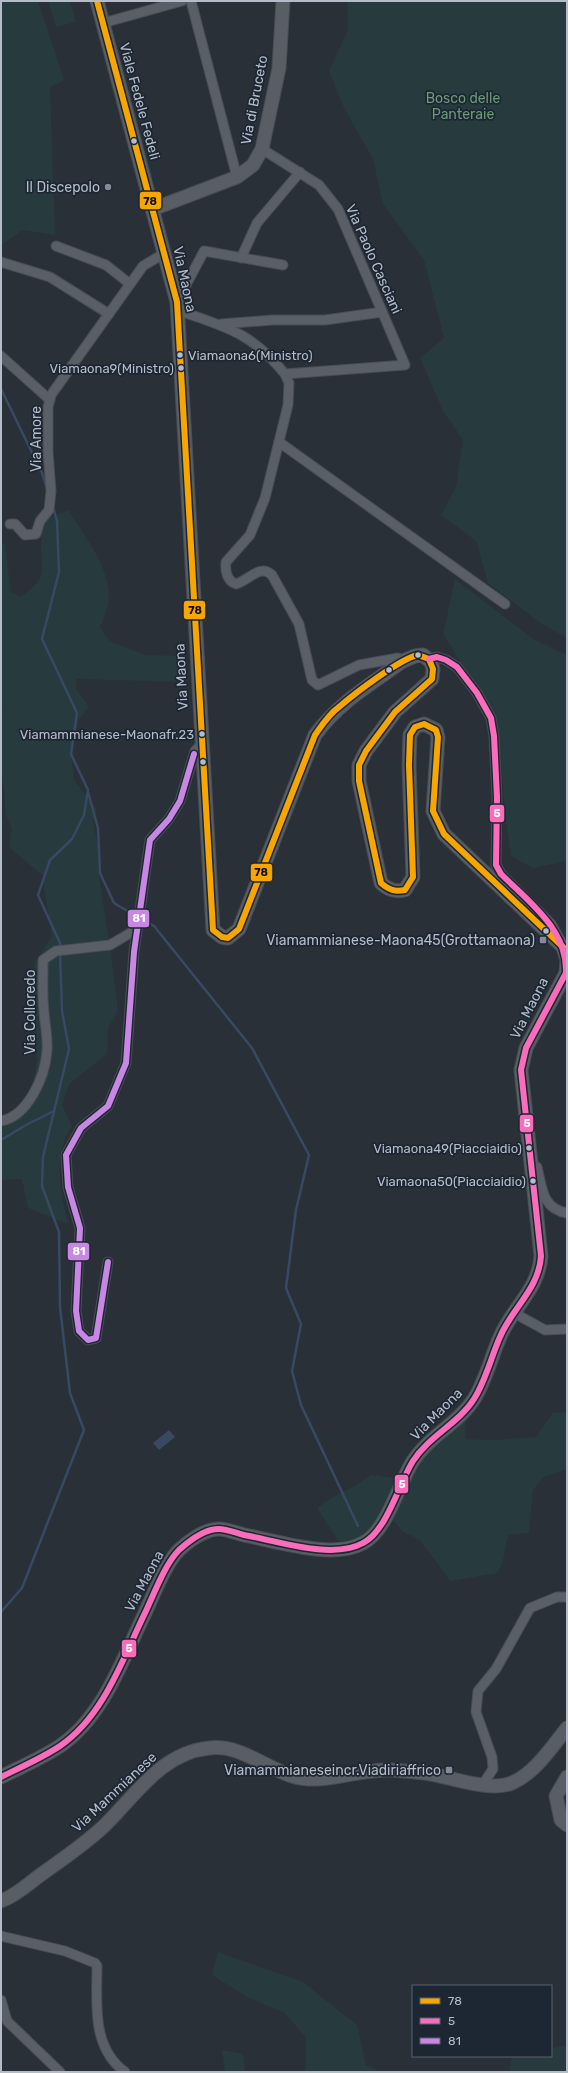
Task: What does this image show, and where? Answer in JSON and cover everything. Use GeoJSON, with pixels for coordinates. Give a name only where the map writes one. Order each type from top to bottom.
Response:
{"type":"FeatureCollection","features":[{"type":"Feature","properties":{"kind":"main road","name":"Viale Fedele Fedeli"},"geometry":{"type":"LineString","coordinates":[[97,1],[153,209]]}},
{"type":"Feature","properties":{"kind":"main road","name":"Via di Bruceto"},"geometry":{"type":"LineString","coordinates":[[153,209],[237,177],[253,165],[262,149],[279,68],[283,1]]}},
{"type":"Feature","properties":{"kind":"main road","name":"Via Maona"},"geometry":{"type":"LineString","coordinates":[[153,209],[177,306],[212,924],[213,930],[219,936],[228,938],[239,929],[315,735],[338,707],[403,661],[418,655],[429,659]]}},
{"type":"Feature","properties":{"kind":"main road"},"geometry":{"type":"LineString","coordinates":[[429,659],[433,669],[432,679],[395,712],[366,751],[359,765],[359,781],[381,884],[388,889],[400,891],[405,890],[413,878],[409,765],[410,735],[415,728],[424,724],[428,725],[436,730],[438,737],[433,811],[444,834],[563,947]]}},
{"type":"Feature","properties":{"kind":"main road","name":"Via Maona"},"geometry":{"type":"LineString","coordinates":[[1,1777],[60,1746],[78,1731],[95,1711],[112,1680],[163,1575],[178,1552],[200,1534],[219,1529],[295,1546],[333,1551],[364,1543],[382,1524],[411,1464],[422,1447],[474,1399],[487,1371],[500,1335],[537,1278],[541,1267],[532,1159],[521,1070],[526,1048],[566,973],[567,960],[563,947]]}},
{"type":"Feature","properties":{"kind":"main road","name":"Via Mammianese"},"geometry":{"type":"LineString","coordinates":[[1,1901],[15,1894],[85,1843],[104,1826],[154,1774],[177,1757],[191,1751],[211,1747],[226,1748],[292,1776],[305,1778],[315,1779],[372,1770],[392,1770],[432,1774],[497,1786],[510,1784],[527,1774],[567,1728]]}},
{"type":"Feature","properties":{"kind":"main road"},"geometry":{"type":"LineString","coordinates":[[567,1777],[556,1796],[561,1820],[567,1825]]}},
{"type":"Feature","properties":{"kind":"street"},"geometry":{"type":"LineString","coordinates":[[103,23],[182,1]]}},
{"type":"Feature","properties":{"kind":"street"},"geometry":{"type":"LineString","coordinates":[[190,1],[237,177]]}},
{"type":"Feature","properties":{"kind":"street","name":"Via Paolo Casciani"},"geometry":{"type":"LineString","coordinates":[[262,149],[319,185],[338,209],[405,365],[285,374]]}},
{"type":"Feature","properties":{"kind":"street"},"geometry":{"type":"LineString","coordinates":[[241,258],[257,223],[300,172]]}},
{"type":"Feature","properties":{"kind":"street"},"geometry":{"type":"LineString","coordinates":[[56,246],[106,265],[130,284]]}},
{"type":"Feature","properties":{"kind":"street"},"geometry":{"type":"LineString","coordinates":[[283,265],[204,251],[177,306],[220,324],[251,340],[272,358],[285,374],[290,389],[265,498],[250,535],[226,562],[226,572],[233,584],[238,584],[258,571],[265,570],[272,575],[299,624],[312,680],[318,685],[359,665],[398,658],[403,661]]}},
{"type":"Feature","properties":{"kind":"street","name":"Via Amore"},"geometry":{"type":"LineString","coordinates":[[10,524],[15,524],[25,536],[36,534],[40,521],[49,510],[51,491],[48,422],[51,395],[143,266],[163,254]]}},
{"type":"Feature","properties":{"kind":"street"},"geometry":{"type":"LineString","coordinates":[[1,262],[50,277],[109,314]]}},
{"type":"Feature","properties":{"kind":"street"},"geometry":{"type":"LineString","coordinates":[[220,324],[258,320],[325,320],[382,312]]}},
{"type":"Feature","properties":{"kind":"street"},"geometry":{"type":"LineString","coordinates":[[1,356],[50,400]]}},
{"type":"Feature","properties":{"kind":"street"},"geometry":{"type":"LineString","coordinates":[[279,442],[505,604]]}},
{"type":"Feature","properties":{"kind":"street","name":"Via Maona"},"geometry":{"type":"LineString","coordinates":[[429,659],[437,657],[457,667],[477,693],[491,718],[494,736],[496,865],[501,874],[551,924],[563,947]]}},
{"type":"Feature","properties":{"kind":"street"},"geometry":{"type":"LineString","coordinates":[[108,1262],[96,1338],[88,1340],[79,1331],[76,1311],[80,1228],[68,1187],[66,1155],[81,1128],[108,1106],[126,1062],[134,952],[150,840],[169,818],[180,801],[195,751],[201,745]]}},
{"type":"Feature","properties":{"kind":"street","name":"Via Colloredo"},"geometry":{"type":"LineString","coordinates":[[1,1121],[10,1119],[25,1107],[38,1083],[47,1052],[42,993],[44,960],[56,951],[110,945],[137,930]]}},
{"type":"Feature","properties":{"kind":"street"},"geometry":{"type":"LineString","coordinates":[[532,1159],[537,1168],[542,1193],[546,1201],[551,1207],[567,1213]]}},
{"type":"Feature","properties":{"kind":"street"},"geometry":{"type":"LineString","coordinates":[[514,1313],[545,1330],[567,1329]]}},
{"type":"Feature","properties":{"kind":"street"},"geometry":{"type":"LineString","coordinates":[[483,1784],[493,1770],[492,1757],[476,1712],[478,1691],[496,1668],[530,1608],[557,1597],[567,1597]]}},
{"type":"Feature","properties":{"kind":"street"},"geometry":{"type":"LineString","coordinates":[[1,1936],[64,1951],[95,1963],[97,1966],[96,1990],[98,2030],[113,2061],[125,2072]]}},
{"type":"Feature","properties":{"kind":"street"},"geometry":{"type":"LineString","coordinates":[[1,2000],[7,2021],[60,2072]]}},
{"type":"Feature","properties":{"kind":"green space"},"geometry":{"type":"Polygon","coordinates":[[[1,1],[38,1],[64,80],[50,87],[55,235],[23,230],[1,245],[1,1]]]}},
{"type":"Feature","properties":{"kind":"green space"},"geometry":{"type":"Polygon","coordinates":[[[48,1],[70,1],[76,22],[56,27],[48,1]]]}},
{"type":"Feature","properties":{"kind":"green space","name":"Bosco delle Panteraie"},"geometry":{"type":"Polygon","coordinates":[[[347,1],[567,1],[567,638],[539,622],[488,583],[476,541],[441,515],[456,487],[463,440],[443,411],[420,358],[444,338],[424,260],[383,204],[373,159],[344,108],[329,71],[348,30],[347,1]]]}},
{"type":"Feature","properties":{"kind":"green space"},"geometry":{"type":"Polygon","coordinates":[[[68,510],[96,554],[107,580],[109,592],[108,604],[100,627],[109,641],[145,655],[187,656],[187,682],[76,679],[76,689],[89,707],[78,721],[72,758],[74,780],[97,810],[93,821],[98,848],[100,884],[111,953],[118,1011],[108,1028],[107,1054],[69,1084],[62,1105],[72,1126],[62,1149],[60,1162],[61,1187],[68,1224],[28,1208],[22,1179],[1,1180],[1,1117],[16,1110],[31,1093],[37,1061],[34,964],[52,936],[42,875],[9,847],[12,829],[5,813],[5,795],[1,772],[1,710],[3,705],[1,704],[1,545],[5,543],[11,592],[21,597],[31,589],[41,576],[41,536],[46,520],[68,510]]]}},
{"type":"Feature","properties":{"kind":"green space"},"geometry":{"type":"Polygon","coordinates":[[[455,579],[533,639],[567,655],[567,861],[533,868],[511,856],[506,821],[497,720],[443,634],[455,579]]]}},
{"type":"Feature","properties":{"kind":"green space"},"geometry":{"type":"Polygon","coordinates":[[[567,1412],[567,1469],[544,1477],[533,1490],[529,1533],[509,1535],[502,1563],[497,1573],[450,1581],[420,1540],[402,1531],[393,1520],[375,1523],[357,1539],[339,1542],[317,1508],[371,1475],[395,1478],[401,1470],[465,1420],[466,1439],[494,1440],[536,1437],[553,1413],[567,1412]]]}},
{"type":"Feature","properties":{"kind":"green space"},"geometry":{"type":"Polygon","coordinates":[[[218,1952],[303,1982],[357,2025],[366,2065],[379,2072],[306,2072],[306,2038],[285,2013],[249,1998],[212,1975],[218,1952]]]}},
{"type":"Feature","properties":{"kind":"green space"},"geometry":{"type":"Polygon","coordinates":[[[567,2045],[567,2072],[509,2072],[512,2057],[552,2057],[552,2048],[567,2045]]]}},
{"type":"Feature","properties":{"kind":"green space"},"geometry":{"type":"Polygon","coordinates":[[[222,2050],[243,2054],[245,2072],[225,2072],[222,2050]]]}},
{"type":"Feature","properties":{"kind":"water"},"geometry":{"type":"Polygon","coordinates":[[[169,1430],[175,1437],[159,1450],[153,1443],[169,1430]]]}},
{"type":"Feature","properties":{"kind":"waterway"},"geometry":{"type":"LineString","coordinates":[[1,389],[42,473],[47,489]]}},
{"type":"Feature","properties":{"kind":"waterway"},"geometry":{"type":"LineString","coordinates":[[53,507],[57,521],[59,572],[42,639],[77,713],[71,754],[88,790],[84,815],[72,839],[50,860],[38,895],[60,943],[60,948]]}},
{"type":"Feature","properties":{"kind":"waterway"},"geometry":{"type":"LineString","coordinates":[[88,792],[98,828],[100,873],[114,903],[136,916]]}},
{"type":"Feature","properties":{"kind":"waterway"},"geometry":{"type":"LineString","coordinates":[[141,918],[154,926],[252,1048],[309,1155],[296,1210],[286,1288],[301,1324],[292,1371],[301,1405],[358,1526]]}},
{"type":"Feature","properties":{"kind":"waterway"},"geometry":{"type":"LineString","coordinates":[[1,1612],[22,1588],[84,1430],[70,1393],[60,1307],[59,1232],[42,1186],[43,1157],[69,1049],[62,1011],[60,953]]}},
{"type":"Feature","properties":{"kind":"waterway"},"geometry":{"type":"LineString","coordinates":[[1,1140],[54,1111]]}},
{"type":"Feature","properties":{"kind":"transit line","name":"78"},"geometry":{"type":"LineString","coordinates":[[97,1],[177,302],[213,930],[222,937],[228,938],[239,929],[315,735],[323,724],[335,710],[389,669],[418,655],[429,659],[433,669],[432,679],[395,712],[366,751],[359,765],[359,781],[381,883],[392,890],[405,890],[413,877],[409,765],[410,735],[415,727],[424,724],[436,730],[438,737],[433,811],[444,834],[563,947]]}},
{"type":"Feature","properties":{"kind":"transit line","name":"5"},"geometry":{"type":"LineString","coordinates":[[1,1777],[60,1746],[75,1734],[89,1719],[111,1685],[169,1563],[179,1550],[193,1539],[213,1529],[222,1529],[288,1545],[321,1550],[336,1550],[351,1548],[363,1543],[371,1537],[386,1518],[413,1461],[427,1444],[468,1408],[474,1399],[482,1384],[505,1327],[530,1288],[539,1268],[541,1256],[521,1070],[526,1048],[566,973],[565,958],[561,943],[554,930],[534,906],[501,874],[496,865],[497,797],[494,736],[491,718],[477,693],[457,667],[446,660],[437,657],[429,659]]}},
{"type":"Feature","properties":{"kind":"transit line","name":"81"},"geometry":{"type":"LineString","coordinates":[[108,1262],[96,1338],[88,1340],[79,1331],[76,1311],[80,1228],[68,1187],[66,1155],[81,1128],[108,1106],[126,1063],[134,952],[150,840],[169,819],[180,801],[194,754]]}},
{"type":"Feature","properties":{"kind":"place","name":"Il Discepolo"},"geometry":{"type":"Point","coordinates":[108,187]}},
{"type":"Feature","properties":{"kind":"place","name":"Viamaona6(Ministro)"},"geometry":{"type":"Point","coordinates":[180,355]}},
{"type":"Feature","properties":{"kind":"place","name":"Viamaona9(Ministro)"},"geometry":{"type":"Point","coordinates":[181,368]}},
{"type":"Feature","properties":{"kind":"place","name":"Viamammianese-Maonafr.23"},"geometry":{"type":"Point","coordinates":[202,734]}},
{"type":"Feature","properties":{"kind":"place","name":"Viamammianese-Maona45(Grottamaona)"},"geometry":{"type":"Point","coordinates":[543,940]}},
{"type":"Feature","properties":{"kind":"place","name":"Viamaona49(Piacciaidio)"},"geometry":{"type":"Point","coordinates":[529,1148]}},
{"type":"Feature","properties":{"kind":"place","name":"Viamaona50(Piacciaidio)"},"geometry":{"type":"Point","coordinates":[533,1181]}},
{"type":"Feature","properties":{"kind":"place","name":"Viamammianeseincr.Viadiriaffrico"},"geometry":{"type":"Point","coordinates":[449,1770]}}]}
